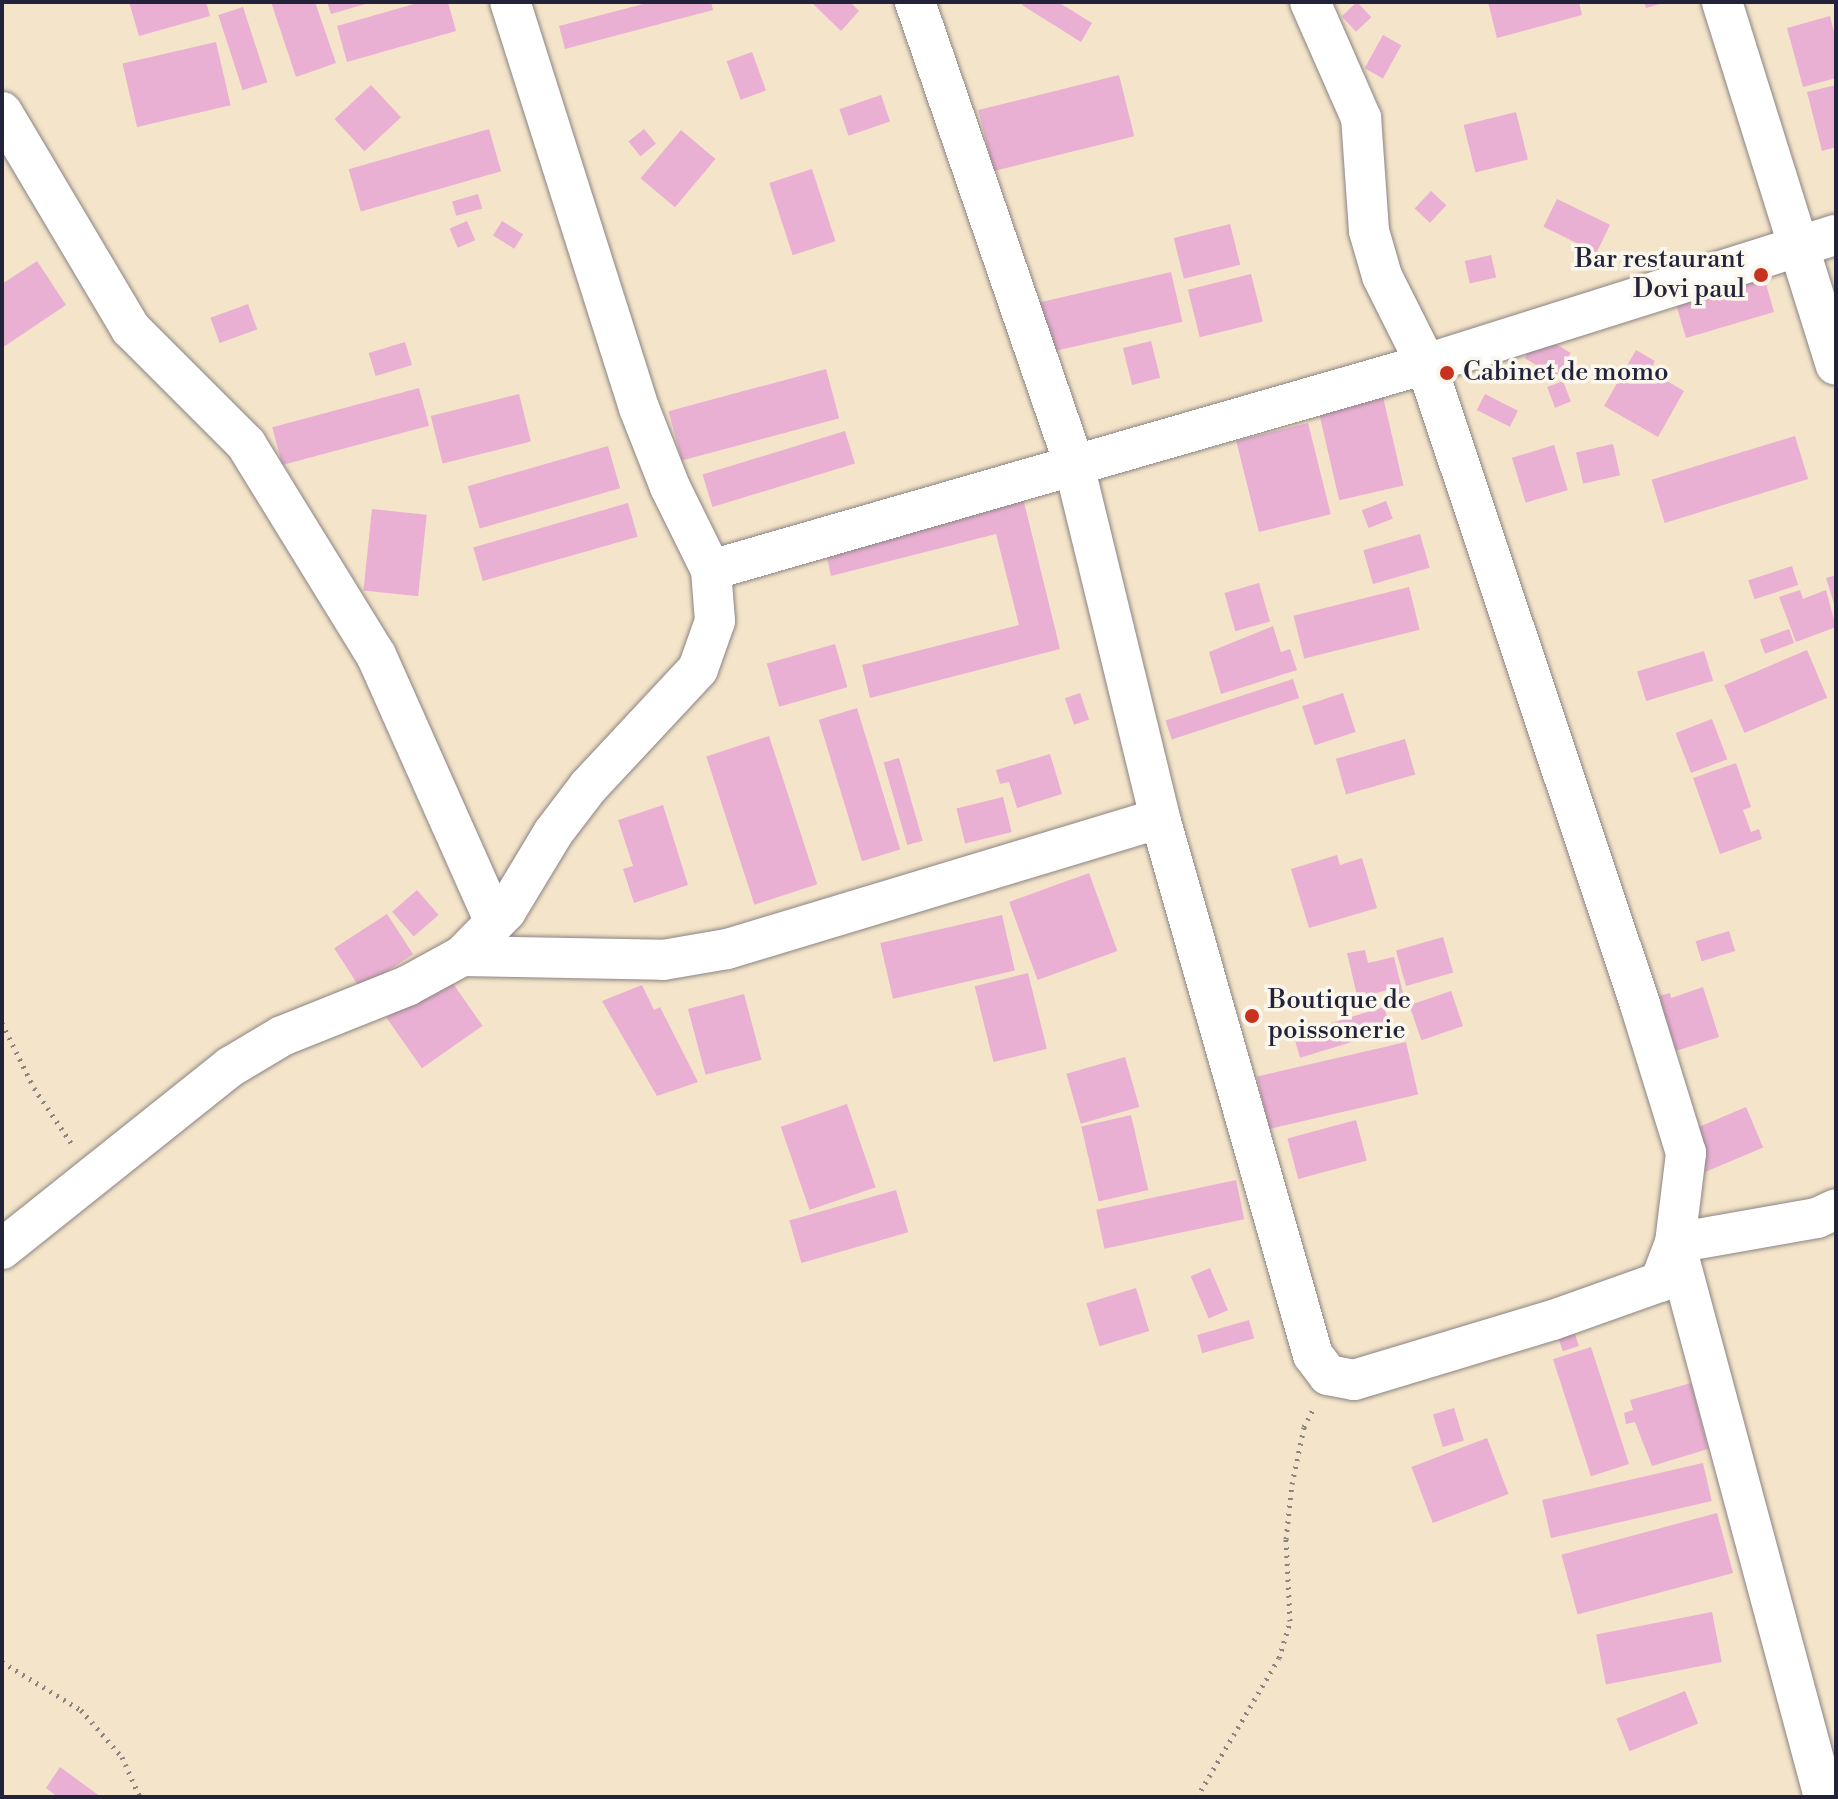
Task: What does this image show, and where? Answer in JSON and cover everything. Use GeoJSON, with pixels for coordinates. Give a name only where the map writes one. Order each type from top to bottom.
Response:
{"type":"FeatureCollection","features":[{"type":"Feature","properties":{"kind":"street"},"geometry":{"type":"LineString","coordinates":[[2,1249],[230,1067],[269,1043],[407,986],[462,956],[506,911],[553,833],[588,787],[698,669],[715,621],[711,570],[670,487],[639,408],[510,2]]}},
{"type":"Feature","properties":{"kind":"street"},"geometry":{"type":"LineString","coordinates":[[915,2],[1074,465],[1160,818],[1313,1355],[1328,1375],[1354,1380],[1553,1320],[1660,1282],[1675,1243],[1686,1153],[1640,1004],[1426,364],[1382,276],[1369,231],[1361,118],[1310,2]]}},
{"type":"Feature","properties":{"kind":"street"},"geometry":{"type":"LineString","coordinates":[[1722,2],[1818,240],[1836,365]]}},
{"type":"Feature","properties":{"kind":"street"},"geometry":{"type":"LineString","coordinates":[[2,112],[131,329],[246,444],[368,641],[495,922]]}},
{"type":"Feature","properties":{"kind":"street"},"geometry":{"type":"LineString","coordinates":[[711,570],[1426,364],[1818,240]]}},
{"type":"Feature","properties":{"kind":"street"},"geometry":{"type":"LineString","coordinates":[[462,956],[663,960],[727,949],[1160,818]]}},
{"type":"Feature","properties":{"kind":"street"},"geometry":{"type":"LineString","coordinates":[[1675,1243],[1817,1218],[1836,1209]]}},
{"type":"Feature","properties":{"kind":"street"},"geometry":{"type":"LineString","coordinates":[[1675,1243],[1824,1797]]}},
{"type":"Feature","properties":{"kind":"path"},"geometry":{"type":"LineString","coordinates":[[2,1023],[16,1045],[34,1088],[93,1174]]}},
{"type":"Feature","properties":{"kind":"path"},"geometry":{"type":"LineString","coordinates":[[1197,1797],[1279,1658],[1290,1621],[1286,1539],[1292,1484],[1304,1427],[1328,1375]]}},
{"type":"Feature","properties":{"kind":"path"},"geometry":{"type":"LineString","coordinates":[[2,1662],[81,1710],[122,1757],[140,1797]]}},
{"type":"Feature","properties":{"kind":"building"},"geometry":{"type":"Polygon","coordinates":[[[129,2],[206,2],[210,16],[139,36],[129,2]]]}},
{"type":"Feature","properties":{"kind":"building"},"geometry":{"type":"Polygon","coordinates":[[[271,2],[315,2],[336,63],[296,77],[271,2]]]}},
{"type":"Feature","properties":{"kind":"building"},"geometry":{"type":"Polygon","coordinates":[[[327,2],[369,2],[369,3],[331,14],[327,2]]]}},
{"type":"Feature","properties":{"kind":"building"},"geometry":{"type":"Polygon","coordinates":[[[421,2],[448,2],[456,31],[347,62],[337,26],[421,2]]]}},
{"type":"Feature","properties":{"kind":"building"},"geometry":{"type":"Polygon","coordinates":[[[651,2],[711,2],[713,10],[565,49],[559,26],[651,2]]]}},
{"type":"Feature","properties":{"kind":"building"},"geometry":{"type":"Polygon","coordinates":[[[811,2],[850,2],[859,11],[841,31],[811,2]]]}},
{"type":"Feature","properties":{"kind":"building"},"geometry":{"type":"Polygon","coordinates":[[[1023,2],[1058,2],[1092,23],[1081,42],[1022,5],[1023,2]]]}},
{"type":"Feature","properties":{"kind":"building"},"geometry":{"type":"Polygon","coordinates":[[[1357,2],[1371,17],[1356,32],[1342,16],[1357,2]]]}},
{"type":"Feature","properties":{"kind":"building"},"geometry":{"type":"Polygon","coordinates":[[[1488,2],[1579,2],[1582,15],[1497,38],[1488,2]]]}},
{"type":"Feature","properties":{"kind":"building"},"geometry":{"type":"Polygon","coordinates":[[[1644,2],[1663,2],[1663,3],[1646,8],[1644,2]]]}},
{"type":"Feature","properties":{"kind":"building"},"geometry":{"type":"Polygon","coordinates":[[[243,7],[267,82],[243,90],[218,15],[243,7]]]}},
{"type":"Feature","properties":{"kind":"building"},"geometry":{"type":"Polygon","coordinates":[[[1830,16],[1836,40],[1836,78],[1803,87],[1787,28],[1830,16]]]}},
{"type":"Feature","properties":{"kind":"building"},"geometry":{"type":"Polygon","coordinates":[[[1383,35],[1401,45],[1383,78],[1365,68],[1383,35]]]}},
{"type":"Feature","properties":{"kind":"building"},"geometry":{"type":"Polygon","coordinates":[[[216,42],[231,105],[137,127],[122,64],[216,42]]]}},
{"type":"Feature","properties":{"kind":"building"},"geometry":{"type":"Polygon","coordinates":[[[752,52],[766,91],[741,100],[727,61],[752,52]]]}},
{"type":"Feature","properties":{"kind":"building"},"geometry":{"type":"Polygon","coordinates":[[[1119,75],[1134,136],[994,171],[978,110],[1119,75]]]}},
{"type":"Feature","properties":{"kind":"building"},"geometry":{"type":"Polygon","coordinates":[[[371,85],[401,117],[364,151],[334,119],[371,85]]]}},
{"type":"Feature","properties":{"kind":"building"},"geometry":{"type":"Polygon","coordinates":[[[1836,85],[1836,147],[1822,151],[1807,92],[1836,85]]]}},
{"type":"Feature","properties":{"kind":"building"},"geometry":{"type":"Polygon","coordinates":[[[881,95],[890,121],[849,136],[839,109],[881,95]]]}},
{"type":"Feature","properties":{"kind":"building"},"geometry":{"type":"Polygon","coordinates":[[[1516,112],[1528,160],[1475,173],[1464,125],[1516,112]]]}},
{"type":"Feature","properties":{"kind":"building"},"geometry":{"type":"Polygon","coordinates":[[[489,129],[501,171],[361,212],[349,169],[489,129]]]}},
{"type":"Feature","properties":{"kind":"building"},"geometry":{"type":"Polygon","coordinates":[[[644,129],[656,144],[640,156],[628,142],[644,129]]]}},
{"type":"Feature","properties":{"kind":"building"},"geometry":{"type":"Polygon","coordinates":[[[681,130],[715,159],[675,207],[641,178],[681,130]]]}},
{"type":"Feature","properties":{"kind":"building"},"geometry":{"type":"Polygon","coordinates":[[[812,169],[835,241],[793,255],[769,183],[812,169]]]}},
{"type":"Feature","properties":{"kind":"building"},"geometry":{"type":"Polygon","coordinates":[[[1431,191],[1446,205],[1430,223],[1415,209],[1431,191]]]}},
{"type":"Feature","properties":{"kind":"building"},"geometry":{"type":"Polygon","coordinates":[[[478,194],[482,208],[456,216],[452,201],[478,194]]]}},
{"type":"Feature","properties":{"kind":"building"},"geometry":{"type":"Polygon","coordinates":[[[1557,199],[1610,225],[1596,253],[1543,227],[1557,199]]]}},
{"type":"Feature","properties":{"kind":"building"},"geometry":{"type":"Polygon","coordinates":[[[467,221],[475,240],[458,248],[450,228],[467,221]]]}},
{"type":"Feature","properties":{"kind":"building"},"geometry":{"type":"Polygon","coordinates":[[[502,221],[523,234],[514,249],[493,235],[502,221]]]}},
{"type":"Feature","properties":{"kind":"building"},"geometry":{"type":"Polygon","coordinates":[[[1230,224],[1240,265],[1184,279],[1174,238],[1230,224]]]}},
{"type":"Feature","properties":{"kind":"building"},"geometry":{"type":"Polygon","coordinates":[[[1491,255],[1496,277],[1470,283],[1465,261],[1491,255]]]}},
{"type":"Feature","properties":{"kind":"building"},"geometry":{"type":"Polygon","coordinates":[[[37,261],[66,305],[2,348],[2,284],[37,261]]]}},
{"type":"Feature","properties":{"kind":"building"},"geometry":{"type":"Polygon","coordinates":[[[1760,263],[1774,312],[1686,338],[1675,301],[1760,263]]]}},
{"type":"Feature","properties":{"kind":"building"},"geometry":{"type":"Polygon","coordinates":[[[1171,272],[1182,322],[1043,354],[1032,304],[1171,272]]]}},
{"type":"Feature","properties":{"kind":"building"},"geometry":{"type":"Polygon","coordinates":[[[1251,274],[1263,322],[1200,337],[1188,290],[1251,274]]]}},
{"type":"Feature","properties":{"kind":"building"},"geometry":{"type":"Polygon","coordinates":[[[248,304],[257,329],[220,343],[210,318],[248,304]]]}},
{"type":"Feature","properties":{"kind":"building"},"geometry":{"type":"Polygon","coordinates":[[[1539,334],[1571,353],[1556,377],[1525,358],[1539,334]]]}},
{"type":"Feature","properties":{"kind":"building"},"geometry":{"type":"Polygon","coordinates":[[[1151,341],[1160,378],[1132,385],[1123,348],[1151,341]]]}},
{"type":"Feature","properties":{"kind":"building"},"geometry":{"type":"Polygon","coordinates":[[[405,342],[412,365],[376,376],[369,353],[405,342]]]}},
{"type":"Feature","properties":{"kind":"building"},"geometry":{"type":"Polygon","coordinates":[[[1636,350],[1655,361],[1650,371],[1684,391],[1658,437],[1604,406],[1636,350]]]}},
{"type":"Feature","properties":{"kind":"building"},"geometry":{"type":"Polygon","coordinates":[[[826,369],[839,418],[682,460],[669,411],[826,369]]]}},
{"type":"Feature","properties":{"kind":"building"},"geometry":{"type":"Polygon","coordinates":[[[1563,381],[1571,402],[1555,408],[1547,387],[1563,381]]]}},
{"type":"Feature","properties":{"kind":"building"},"geometry":{"type":"Polygon","coordinates":[[[419,388],[429,426],[282,465],[272,427],[419,388]]]}},
{"type":"Feature","properties":{"kind":"building"},"geometry":{"type":"Polygon","coordinates":[[[1381,388],[1403,485],[1339,500],[1317,403],[1381,388]]]}},
{"type":"Feature","properties":{"kind":"building"},"geometry":{"type":"Polygon","coordinates":[[[519,394],[531,442],[443,464],[431,416],[519,394]]]}},
{"type":"Feature","properties":{"kind":"building"},"geometry":{"type":"Polygon","coordinates":[[[1485,394],[1518,411],[1510,427],[1477,410],[1485,394]]]}},
{"type":"Feature","properties":{"kind":"building"},"geometry":{"type":"Polygon","coordinates":[[[1308,423],[1331,514],[1259,532],[1236,441],[1308,423]]]}},
{"type":"Feature","properties":{"kind":"building"},"geometry":{"type":"Polygon","coordinates":[[[845,431],[855,464],[712,507],[703,475],[845,431]]]}},
{"type":"Feature","properties":{"kind":"building"},"geometry":{"type":"Polygon","coordinates":[[[1795,436],[1808,479],[1665,523],[1652,480],[1795,436]]]}},
{"type":"Feature","properties":{"kind":"building"},"geometry":{"type":"Polygon","coordinates":[[[1613,444],[1620,475],[1583,484],[1576,453],[1613,444]]]}},
{"type":"Feature","properties":{"kind":"building"},"geometry":{"type":"Polygon","coordinates":[[[1554,445],[1568,490],[1526,503],[1512,458],[1554,445]]]}},
{"type":"Feature","properties":{"kind":"building"},"geometry":{"type":"Polygon","coordinates":[[[608,446],[620,488],[480,529],[468,486],[608,446]]]}},
{"type":"Feature","properties":{"kind":"building"},"geometry":{"type":"Polygon","coordinates":[[[1023,498],[1060,649],[870,698],[862,665],[1019,625],[996,534],[831,576],[825,549],[1023,498]]]}},
{"type":"Feature","properties":{"kind":"building"},"geometry":{"type":"Polygon","coordinates":[[[1386,501],[1393,519],[1369,528],[1362,510],[1386,501]]]}},
{"type":"Feature","properties":{"kind":"building"},"geometry":{"type":"Polygon","coordinates":[[[628,503],[638,537],[483,581],[473,547],[628,503]]]}},
{"type":"Feature","properties":{"kind":"building"},"geometry":{"type":"Polygon","coordinates":[[[372,509],[427,515],[418,596],[363,591],[372,509]]]}},
{"type":"Feature","properties":{"kind":"building"},"geometry":{"type":"Polygon","coordinates":[[[1420,534],[1430,568],[1373,584],[1363,550],[1420,534]]]}},
{"type":"Feature","properties":{"kind":"building"},"geometry":{"type":"Polygon","coordinates":[[[1792,566],[1798,585],[1754,599],[1748,580],[1792,566]]]}},
{"type":"Feature","properties":{"kind":"building"},"geometry":{"type":"Polygon","coordinates":[[[1836,575],[1836,606],[1835,607],[1826,578],[1836,575]]]}},
{"type":"Feature","properties":{"kind":"building"},"geometry":{"type":"Polygon","coordinates":[[[1259,583],[1270,621],[1235,631],[1224,593],[1259,583]]]}},
{"type":"Feature","properties":{"kind":"building"},"geometry":{"type":"Polygon","coordinates":[[[1409,587],[1420,630],[1304,658],[1294,616],[1409,587]]]}},
{"type":"Feature","properties":{"kind":"building"},"geometry":{"type":"Polygon","coordinates":[[[1800,590],[1803,599],[1826,590],[1836,627],[1796,642],[1779,597],[1800,590]]]}},
{"type":"Feature","properties":{"kind":"building"},"geometry":{"type":"Polygon","coordinates":[[[1273,626],[1281,652],[1290,649],[1297,670],[1221,694],[1209,652],[1273,626]]]}},
{"type":"Feature","properties":{"kind":"building"},"geometry":{"type":"Polygon","coordinates":[[[1789,629],[1794,643],[1765,654],[1760,640],[1789,629]]]}},
{"type":"Feature","properties":{"kind":"building"},"geometry":{"type":"Polygon","coordinates":[[[835,644],[847,687],[779,707],[767,664],[835,644]]]}},
{"type":"Feature","properties":{"kind":"building"},"geometry":{"type":"Polygon","coordinates":[[[1807,650],[1827,698],[1744,733],[1724,685],[1807,650]]]}},
{"type":"Feature","properties":{"kind":"building"},"geometry":{"type":"Polygon","coordinates":[[[1704,651],[1713,681],[1646,701],[1637,671],[1704,651]]]}},
{"type":"Feature","properties":{"kind":"building"},"geometry":{"type":"Polygon","coordinates":[[[1293,679],[1299,698],[1172,739],[1166,720],[1293,679]]]}},
{"type":"Feature","properties":{"kind":"building"},"geometry":{"type":"Polygon","coordinates":[[[1080,693],[1089,719],[1074,725],[1065,698],[1080,693]]]}},
{"type":"Feature","properties":{"kind":"building"},"geometry":{"type":"Polygon","coordinates":[[[1343,693],[1356,732],[1315,745],[1302,706],[1343,693]]]}},
{"type":"Feature","properties":{"kind":"building"},"geometry":{"type":"Polygon","coordinates":[[[857,708],[900,850],[862,861],[819,720],[857,708]]]}},
{"type":"Feature","properties":{"kind":"building"},"geometry":{"type":"Polygon","coordinates":[[[1712,719],[1727,759],[1691,773],[1676,733],[1712,719]]]}},
{"type":"Feature","properties":{"kind":"building"},"geometry":{"type":"Polygon","coordinates":[[[769,736],[817,884],[754,905],[706,756],[769,736]]]}},
{"type":"Feature","properties":{"kind":"building"},"geometry":{"type":"Polygon","coordinates":[[[1405,739],[1415,775],[1346,794],[1336,759],[1405,739]]]}},
{"type":"Feature","properties":{"kind":"building"},"geometry":{"type":"Polygon","coordinates":[[[1050,754],[1062,794],[1017,808],[1009,782],[1000,784],[996,770],[1050,754]]]}},
{"type":"Feature","properties":{"kind":"building"},"geometry":{"type":"Polygon","coordinates":[[[899,758],[923,841],[907,845],[884,762],[899,758]]]}},
{"type":"Feature","properties":{"kind":"building"},"geometry":{"type":"Polygon","coordinates":[[[1736,763],[1751,807],[1743,810],[1751,832],[1759,829],[1762,839],[1720,854],[1693,778],[1736,763]]]}},
{"type":"Feature","properties":{"kind":"building"},"geometry":{"type":"Polygon","coordinates":[[[1003,797],[1012,832],[965,844],[956,809],[1003,797]]]}},
{"type":"Feature","properties":{"kind":"building"},"geometry":{"type":"Polygon","coordinates":[[[663,805],[688,885],[634,903],[623,869],[633,866],[618,820],[663,805]]]}},
{"type":"Feature","properties":{"kind":"building"},"geometry":{"type":"Polygon","coordinates":[[[1337,855],[1340,865],[1362,858],[1377,908],[1309,928],[1291,869],[1337,855]]]}},
{"type":"Feature","properties":{"kind":"building"},"geometry":{"type":"Polygon","coordinates":[[[1089,873],[1117,951],[1038,980],[1009,902],[1089,873]]]}},
{"type":"Feature","properties":{"kind":"building"},"geometry":{"type":"Polygon","coordinates":[[[417,890],[439,915],[414,937],[392,912],[417,890]]]}},
{"type":"Feature","properties":{"kind":"building"},"geometry":{"type":"Polygon","coordinates":[[[387,914],[413,954],[360,989],[334,948],[387,914]]]}},
{"type":"Feature","properties":{"kind":"building"},"geometry":{"type":"Polygon","coordinates":[[[1002,915],[1015,971],[893,999],[880,943],[1002,915]]]}},
{"type":"Feature","properties":{"kind":"building"},"geometry":{"type":"Polygon","coordinates":[[[1729,931],[1735,951],[1702,961],[1696,941],[1729,931]]]}},
{"type":"Feature","properties":{"kind":"building"},"geometry":{"type":"Polygon","coordinates":[[[1443,937],[1453,973],[1406,986],[1396,951],[1443,937]]]}},
{"type":"Feature","properties":{"kind":"building"},"geometry":{"type":"Polygon","coordinates":[[[1365,950],[1368,963],[1394,957],[1403,993],[1394,995],[1392,989],[1368,995],[1369,1001],[1359,1004],[1347,953],[1365,950]]]}},
{"type":"Feature","properties":{"kind":"building"},"geometry":{"type":"Polygon","coordinates":[[[1028,973],[1047,1049],[994,1062],[975,986],[1028,973]]]}},
{"type":"Feature","properties":{"kind":"building"},"geometry":{"type":"Polygon","coordinates":[[[447,975],[483,1026],[422,1068],[386,1017],[447,975]]]}},
{"type":"Feature","properties":{"kind":"building"},"geometry":{"type":"Polygon","coordinates":[[[642,985],[654,1010],[660,1007],[698,1082],[657,1096],[602,1001],[642,985]]]}},
{"type":"Feature","properties":{"kind":"building"},"geometry":{"type":"Polygon","coordinates":[[[1703,987],[1719,1037],[1673,1052],[1655,997],[1670,993],[1671,998],[1703,987]]]}},
{"type":"Feature","properties":{"kind":"building"},"geometry":{"type":"Polygon","coordinates":[[[1451,991],[1463,1026],[1421,1040],[1409,1005],[1451,991]]]}},
{"type":"Feature","properties":{"kind":"building"},"geometry":{"type":"Polygon","coordinates":[[[744,994],[762,1060],[706,1075],[688,1009],[744,994]]]}},
{"type":"Feature","properties":{"kind":"building"},"geometry":{"type":"Polygon","coordinates":[[[1384,1007],[1391,1030],[1300,1058],[1293,1035],[1384,1007]]]}},
{"type":"Feature","properties":{"kind":"building"},"geometry":{"type":"Polygon","coordinates":[[[1406,1042],[1418,1095],[1269,1129],[1257,1076],[1406,1042]]]}},
{"type":"Feature","properties":{"kind":"building"},"geometry":{"type":"Polygon","coordinates":[[[1125,1057],[1139,1107],[1081,1124],[1066,1074],[1125,1057]]]}},
{"type":"Feature","properties":{"kind":"building"},"geometry":{"type":"Polygon","coordinates":[[[847,1104],[876,1187],[809,1210],[781,1127],[847,1104]]]}},
{"type":"Feature","properties":{"kind":"building"},"geometry":{"type":"Polygon","coordinates":[[[1746,1107],[1763,1148],[1705,1172],[1688,1132],[1746,1107]]]}},
{"type":"Feature","properties":{"kind":"building"},"geometry":{"type":"Polygon","coordinates":[[[1131,1115],[1148,1190],[1099,1201],[1081,1126],[1131,1115]]]}},
{"type":"Feature","properties":{"kind":"building"},"geometry":{"type":"Polygon","coordinates":[[[1356,1120],[1367,1161],[1298,1179],[1287,1138],[1356,1120]]]}},
{"type":"Feature","properties":{"kind":"building"},"geometry":{"type":"Polygon","coordinates":[[[1236,1180],[1244,1219],[1104,1249],[1096,1210],[1236,1180]]]}},
{"type":"Feature","properties":{"kind":"building"},"geometry":{"type":"Polygon","coordinates":[[[896,1190],[908,1232],[801,1263],[789,1221],[896,1190]]]}},
{"type":"Feature","properties":{"kind":"building"},"geometry":{"type":"Polygon","coordinates":[[[1210,1268],[1228,1310],[1209,1319],[1191,1276],[1210,1268]]]}},
{"type":"Feature","properties":{"kind":"building"},"geometry":{"type":"Polygon","coordinates":[[[1136,1288],[1149,1331],[1099,1346],[1086,1303],[1136,1288]]]}},
{"type":"Feature","properties":{"kind":"building"},"geometry":{"type":"Polygon","coordinates":[[[1249,1320],[1254,1338],[1202,1353],[1197,1335],[1249,1320]]]}},
{"type":"Feature","properties":{"kind":"building"},"geometry":{"type":"Polygon","coordinates":[[[1573,1328],[1579,1346],[1563,1351],[1557,1333],[1573,1328]]]}},
{"type":"Feature","properties":{"kind":"building"},"geometry":{"type":"Polygon","coordinates":[[[1591,1347],[1629,1464],[1591,1476],[1553,1359],[1591,1347]]]}},
{"type":"Feature","properties":{"kind":"building"},"geometry":{"type":"Polygon","coordinates":[[[1691,1383],[1708,1449],[1652,1466],[1635,1422],[1626,1424],[1624,1413],[1633,1410],[1630,1400],[1691,1383]]]}},
{"type":"Feature","properties":{"kind":"building"},"geometry":{"type":"Polygon","coordinates":[[[1454,1408],[1464,1441],[1443,1447],[1433,1414],[1454,1408]]]}},
{"type":"Feature","properties":{"kind":"building"},"geometry":{"type":"Polygon","coordinates":[[[1487,1438],[1509,1494],[1433,1523],[1411,1467],[1487,1438]]]}},
{"type":"Feature","properties":{"kind":"building"},"geometry":{"type":"Polygon","coordinates":[[[1703,1463],[1712,1501],[1551,1538],[1542,1500],[1703,1463]]]}},
{"type":"Feature","properties":{"kind":"building"},"geometry":{"type":"Polygon","coordinates":[[[1717,1513],[1733,1573],[1578,1615],[1561,1555],[1717,1513]]]}},
{"type":"Feature","properties":{"kind":"building"},"geometry":{"type":"Polygon","coordinates":[[[1712,1612],[1722,1662],[1606,1685],[1596,1635],[1712,1612]]]}},
{"type":"Feature","properties":{"kind":"building"},"geometry":{"type":"Polygon","coordinates":[[[1685,1691],[1698,1723],[1629,1751],[1616,1719],[1685,1691]]]}},
{"type":"Feature","properties":{"kind":"building"},"geometry":{"type":"Polygon","coordinates":[[[60,1767],[101,1797],[58,1797],[46,1788],[60,1767]]]}},
{"type":"Feature","properties":{"kind":"place","name":"Bar restaurant Dovi paul"},"geometry":{"type":"Point","coordinates":[1761,275]}},
{"type":"Feature","properties":{"kind":"place","name":"Cabinet de momo"},"geometry":{"type":"Point","coordinates":[1447,373]}},
{"type":"Feature","properties":{"kind":"place","name":"Boutique de poissonerie"},"geometry":{"type":"Point","coordinates":[1252,1016]}}]}
